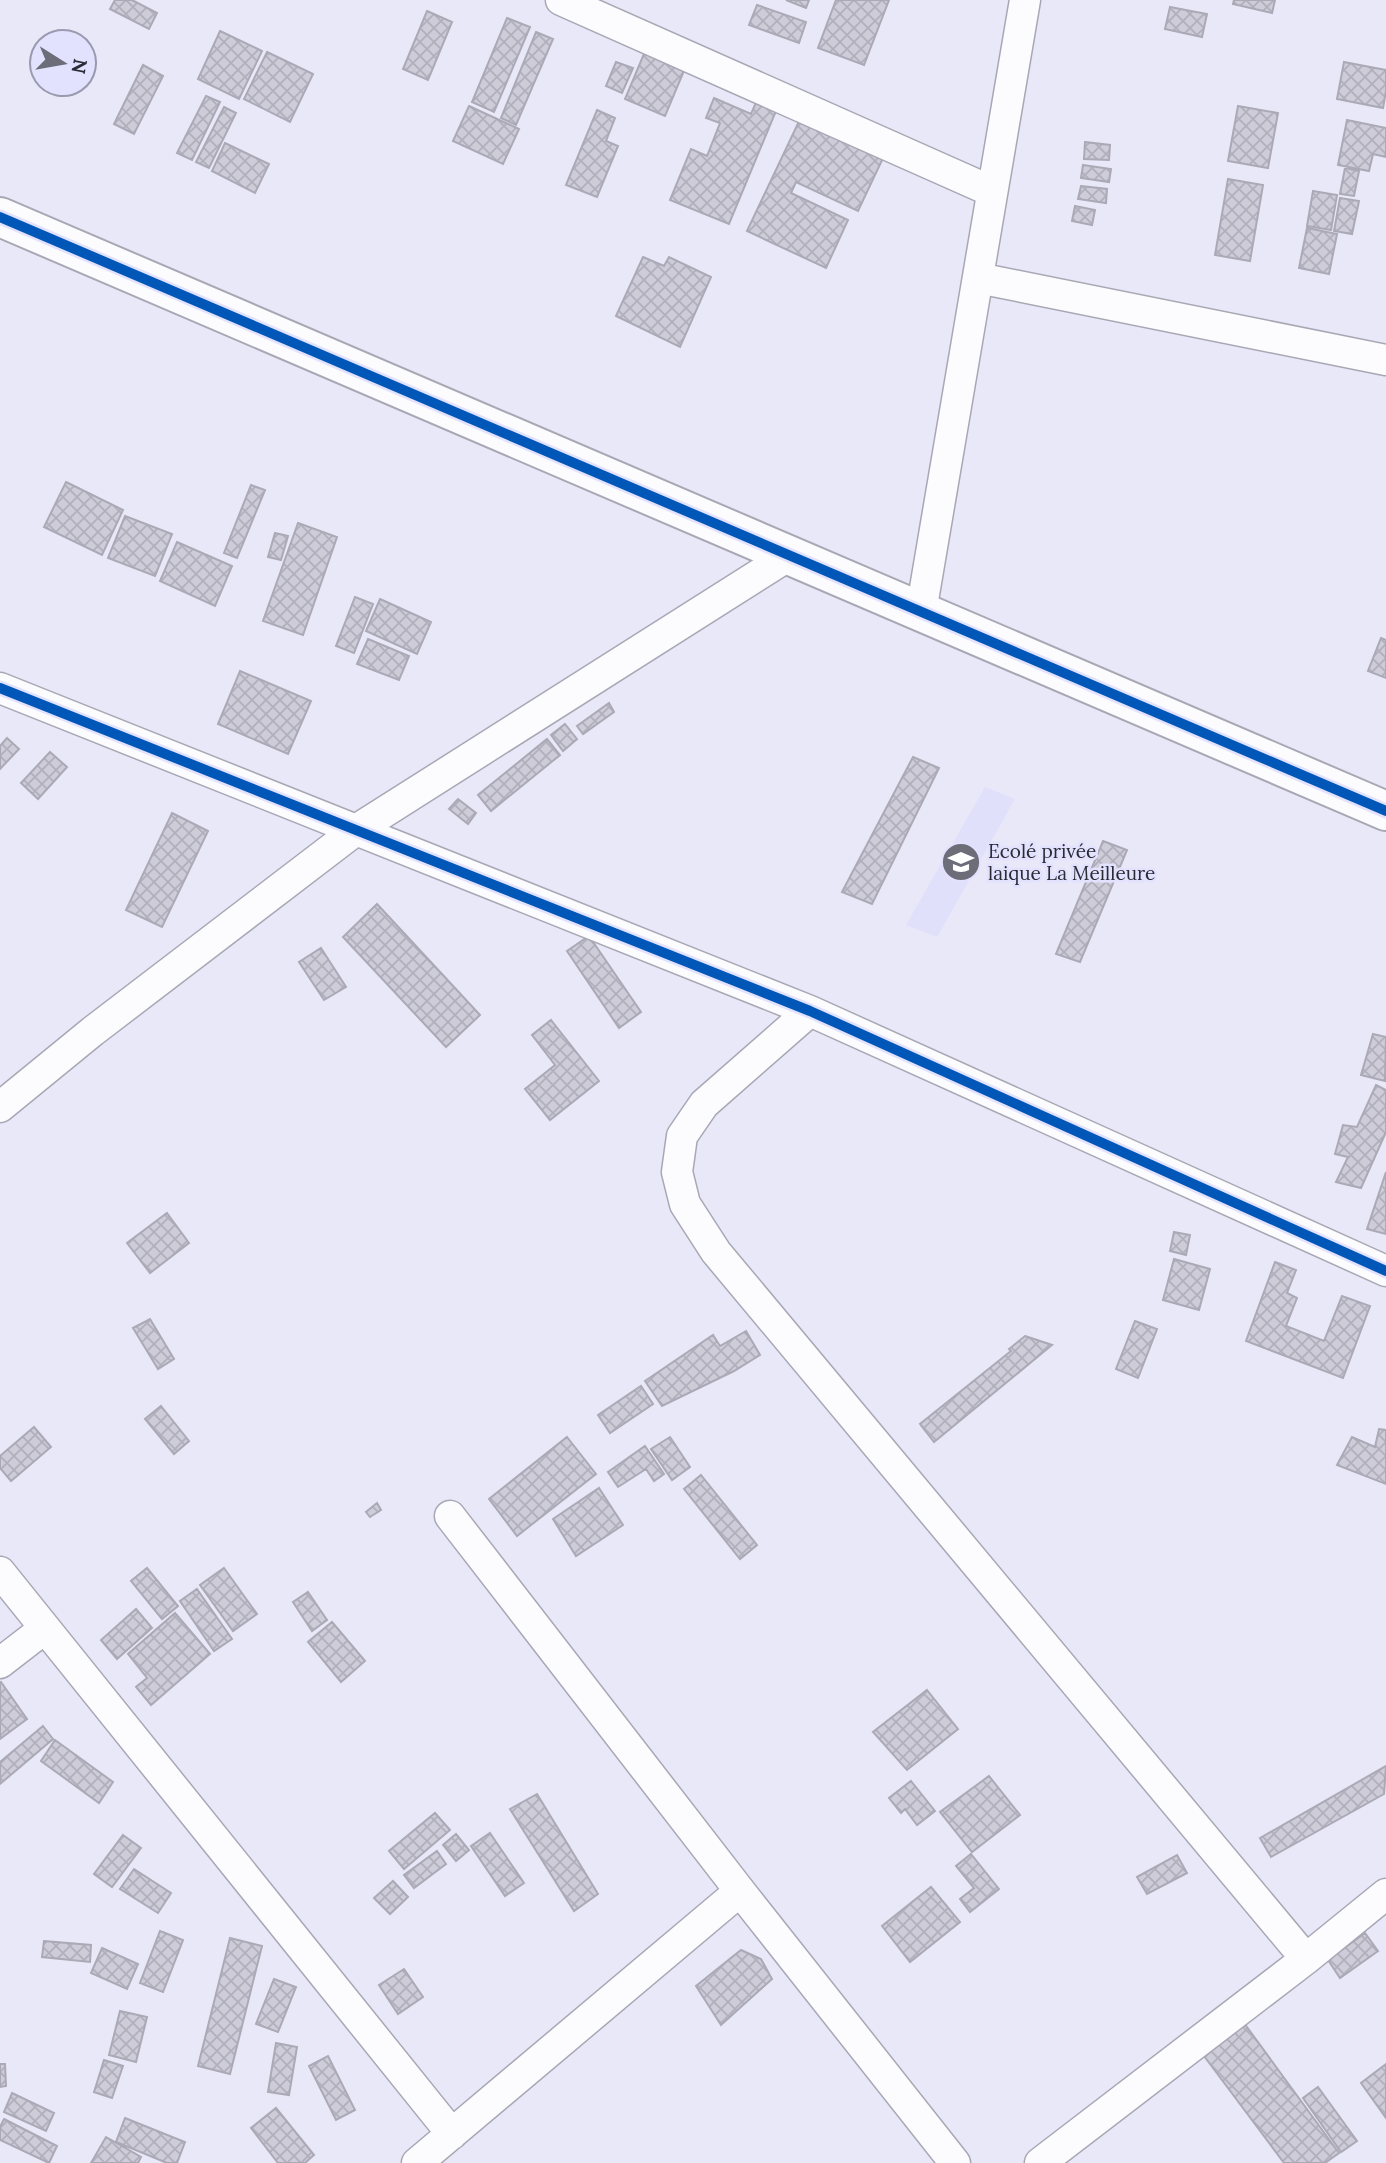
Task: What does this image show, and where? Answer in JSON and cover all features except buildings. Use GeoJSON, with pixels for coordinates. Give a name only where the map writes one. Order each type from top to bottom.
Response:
{"type":"FeatureCollection","features":[{"type":"Feature","properties":{"kind":"street"},"geometry":{"type":"LineString","coordinates":[[561,0],[991,191]]}},
{"type":"Feature","properties":{"kind":"street"},"geometry":{"type":"LineString","coordinates":[[921,612],[1025,0]]}},
{"type":"Feature","properties":{"kind":"street"},"geometry":{"type":"LineString","coordinates":[[0,217],[1386,811]]}},
{"type":"Feature","properties":{"kind":"street"},"geometry":{"type":"LineString","coordinates":[[978,278],[1386,360]]}},
{"type":"Feature","properties":{"kind":"street"},"geometry":{"type":"LineString","coordinates":[[0,1107],[93,1031],[356,830],[788,555]]}},
{"type":"Feature","properties":{"kind":"street"},"geometry":{"type":"LineString","coordinates":[[0,688],[810,1012],[1386,1272]]}},
{"type":"Feature","properties":{"kind":"street"},"geometry":{"type":"LineString","coordinates":[[810,1012],[704,1104],[682,1136],[677,1172],[685,1203],[716,1252],[1306,1959]]}},
{"type":"Feature","properties":{"kind":"street"},"geometry":{"type":"LineString","coordinates":[[450,1516],[740,1891],[955,2163]]}},
{"type":"Feature","properties":{"kind":"street"},"geometry":{"type":"LineString","coordinates":[[0,1572],[452,2134]]}},
{"type":"Feature","properties":{"kind":"street"},"geometry":{"type":"LineString","coordinates":[[0,1663],[44,1629]]}},
{"type":"Feature","properties":{"kind":"street"},"geometry":{"type":"LineString","coordinates":[[417,2163],[740,1891]]}},
{"type":"Feature","properties":{"kind":"street"},"geometry":{"type":"LineString","coordinates":[[1040,2163],[1306,1959],[1386,1894]]}},
{"type":"Feature","properties":{"kind":"shaded area","name":"Ecolé privée laique La Meilleure"},"geometry":{"type":"Polygon","coordinates":[[[985,787],[1015,799],[937,937],[906,925],[985,787]]]}},
{"type":"Feature","properties":{"kind":"cycle path"},"geometry":{"type":"LineString","coordinates":[[0,217],[1386,811]]}},
{"type":"Feature","properties":{"kind":"cycle path"},"geometry":{"type":"LineString","coordinates":[[0,688],[810,1011],[1386,1271]]}},
{"type":"Feature","properties":{"kind":"place","name":"Ecolé privée laique La Meilleure"},"geometry":{"type":"Point","coordinates":[961,862]}}]}
